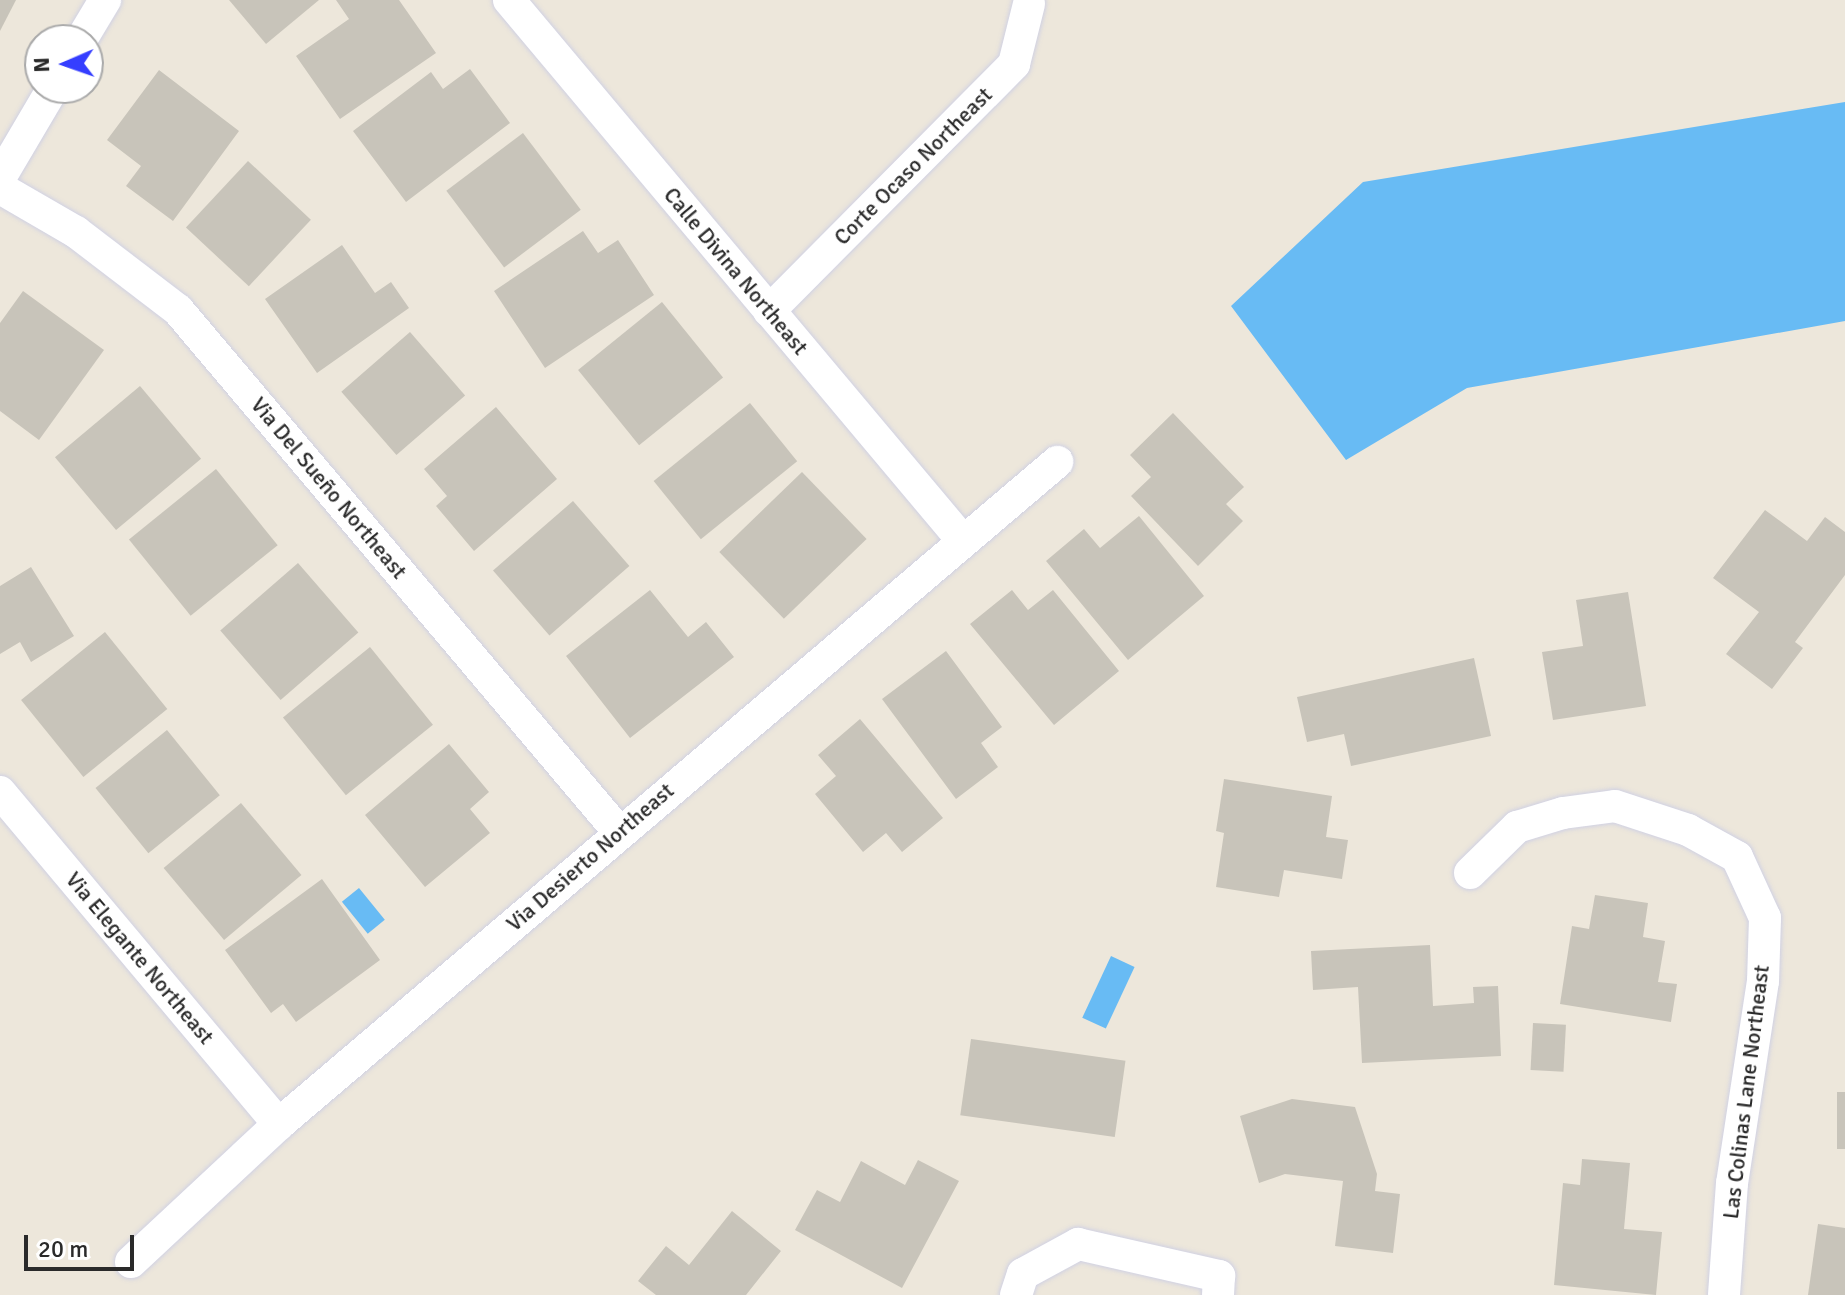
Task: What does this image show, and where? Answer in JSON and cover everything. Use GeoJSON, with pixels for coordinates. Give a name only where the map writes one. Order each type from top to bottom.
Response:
{"type":"FeatureCollection","features":[{"type":"Feature","properties":{"kind":"street"},"geometry":{"type":"LineString","coordinates":[[91,24],[105,0]]}},
{"type":"Feature","properties":{"kind":"street","name":"Calle Divina Northeast"},"geometry":{"type":"LineString","coordinates":[[509,0],[963,541]]}},
{"type":"Feature","properties":{"kind":"street","name":"Corte Ocaso Northeast"},"geometry":{"type":"LineString","coordinates":[[769,311],[1014,64],[1029,4]]}},
{"type":"Feature","properties":{"kind":"street"},"geometry":{"type":"LineString","coordinates":[[0,178],[44,104]]}},
{"type":"Feature","properties":{"kind":"street","name":"Via Del Sueño Northeast"},"geometry":{"type":"LineString","coordinates":[[0,188],[76,232],[178,310],[619,832]]}},
{"type":"Feature","properties":{"kind":"street","name":"Via Desierto Northeast"},"geometry":{"type":"LineString","coordinates":[[131,1262],[279,1124],[1057,462]]}},
{"type":"Feature","properties":{"kind":"street","name":"Via Elegante Northeast"},"geometry":{"type":"LineString","coordinates":[[0,792],[279,1124]]}},
{"type":"Feature","properties":{"kind":"street","name":"Las Colinas Lane Northeast"},"geometry":{"type":"LineString","coordinates":[[1470,873],[1517,827],[1563,813],[1615,806],[1688,830],[1737,857],[1765,918],[1763,981],[1732,1183],[1724,1295]]}},
{"type":"Feature","properties":{"kind":"street"},"geometry":{"type":"LineString","coordinates":[[1016,1295],[1023,1274],[1078,1244],[1219,1276],[1218,1295]]}},
{"type":"Feature","properties":{"kind":"water"},"geometry":{"type":"Polygon","coordinates":[[[1845,102],[1845,321],[1467,388],[1346,460],[1231,306],[1363,182],[1845,102]]]}},
{"type":"Feature","properties":{"kind":"water"},"geometry":{"type":"Polygon","coordinates":[[[359,888],[385,920],[368,934],[342,902],[359,888]]]}},
{"type":"Feature","properties":{"kind":"water"},"geometry":{"type":"Polygon","coordinates":[[[1111,956],[1135,967],[1106,1029],[1082,1018],[1111,956]]]}},
{"type":"Feature","properties":{"kind":"building"},"geometry":{"type":"Polygon","coordinates":[[[0,0],[16,0],[0,31],[0,0]]]}},
{"type":"Feature","properties":{"kind":"building"},"geometry":{"type":"Polygon","coordinates":[[[229,0],[319,0],[266,44],[229,0]]]}},
{"type":"Feature","properties":{"kind":"building"},"geometry":{"type":"Polygon","coordinates":[[[336,0],[399,0],[436,53],[340,119],[296,56],[349,19],[336,0]]]}},
{"type":"Feature","properties":{"kind":"building"},"geometry":{"type":"Polygon","coordinates":[[[470,69],[510,123],[406,202],[353,131],[431,72],[443,89],[470,69]]]}},
{"type":"Feature","properties":{"kind":"building"},"geometry":{"type":"Polygon","coordinates":[[[159,70],[239,131],[173,221],[126,186],[141,166],[107,140],[159,70]]]}},
{"type":"Feature","properties":{"kind":"building"},"geometry":{"type":"Polygon","coordinates":[[[523,133],[581,210],[504,267],[446,191],[523,133]]]}},
{"type":"Feature","properties":{"kind":"building"},"geometry":{"type":"Polygon","coordinates":[[[248,161],[311,220],[249,286],[186,228],[248,161]]]}},
{"type":"Feature","properties":{"kind":"building"},"geometry":{"type":"Polygon","coordinates":[[[583,231],[598,253],[618,240],[654,295],[545,368],[494,291],[583,231]]]}},
{"type":"Feature","properties":{"kind":"building"},"geometry":{"type":"Polygon","coordinates":[[[342,245],[375,293],[391,282],[409,308],[317,373],[265,299],[342,245]]]}},
{"type":"Feature","properties":{"kind":"building"},"geometry":{"type":"Polygon","coordinates":[[[23,291],[104,350],[39,440],[0,411],[0,323],[23,291]]]}},
{"type":"Feature","properties":{"kind":"building"},"geometry":{"type":"Polygon","coordinates":[[[662,302],[723,377],[639,445],[578,370],[662,302]]]}},
{"type":"Feature","properties":{"kind":"building"},"geometry":{"type":"Polygon","coordinates":[[[410,332],[465,395],[396,455],[341,392],[410,332]]]}},
{"type":"Feature","properties":{"kind":"building"},"geometry":{"type":"Polygon","coordinates":[[[140,386],[201,459],[116,530],[55,457],[140,386]]]}},
{"type":"Feature","properties":{"kind":"building"},"geometry":{"type":"Polygon","coordinates":[[[750,403],[797,461],[701,539],[654,481],[750,403]]]}},
{"type":"Feature","properties":{"kind":"building"},"geometry":{"type":"Polygon","coordinates":[[[496,407],[557,479],[474,551],[436,506],[447,496],[424,469],[496,407]]]}},
{"type":"Feature","properties":{"kind":"building"},"geometry":{"type":"Polygon","coordinates":[[[1173,413],[1244,487],[1226,504],[1243,521],[1198,566],[1131,496],[1151,477],[1130,455],[1173,413]]]}},
{"type":"Feature","properties":{"kind":"building"},"geometry":{"type":"Polygon","coordinates":[[[216,469],[278,545],[191,616],[129,539],[216,469]]]}},
{"type":"Feature","properties":{"kind":"building"},"geometry":{"type":"Polygon","coordinates":[[[802,472],[867,539],[784,619],[719,552],[802,472]]]}},
{"type":"Feature","properties":{"kind":"building"},"geometry":{"type":"Polygon","coordinates":[[[573,501],[629,566],[549,635],[493,571],[573,501]]]}},
{"type":"Feature","properties":{"kind":"building"},"geometry":{"type":"Polygon","coordinates":[[[1765,510],[1807,541],[1825,517],[1845,532],[1845,575],[1795,642],[1803,648],[1772,689],[1726,654],[1759,612],[1713,578],[1765,510]]]}},
{"type":"Feature","properties":{"kind":"building"},"geometry":{"type":"Polygon","coordinates":[[[1139,516],[1204,596],[1128,660],[1046,561],[1084,529],[1100,548],[1139,516]]]}},
{"type":"Feature","properties":{"kind":"building"},"geometry":{"type":"Polygon","coordinates":[[[298,563],[358,632],[281,700],[220,631],[298,563]]]}},
{"type":"Feature","properties":{"kind":"building"},"geometry":{"type":"Polygon","coordinates":[[[31,567],[74,636],[31,662],[20,642],[0,654],[0,586],[31,567]]]}},
{"type":"Feature","properties":{"kind":"building"},"geometry":{"type":"Polygon","coordinates":[[[650,590],[688,637],[706,622],[734,657],[630,738],[566,656],[650,590]]]}},
{"type":"Feature","properties":{"kind":"building"},"geometry":{"type":"Polygon","coordinates":[[[1012,590],[1028,610],[1053,590],[1119,671],[1054,725],[970,624],[1012,590]]]}},
{"type":"Feature","properties":{"kind":"building"},"geometry":{"type":"Polygon","coordinates":[[[1628,592],[1646,706],[1553,720],[1542,652],[1583,646],[1576,600],[1628,592]]]}},
{"type":"Feature","properties":{"kind":"building"},"geometry":{"type":"Polygon","coordinates":[[[105,632],[167,709],[83,777],[21,700],[105,632]]]}},
{"type":"Feature","properties":{"kind":"building"},"geometry":{"type":"Polygon","coordinates":[[[370,647],[433,725],[346,795],[283,717],[370,647]]]}},
{"type":"Feature","properties":{"kind":"building"},"geometry":{"type":"Polygon","coordinates":[[[946,651],[1002,727],[981,743],[998,767],[956,799],[882,699],[946,651]]]}},
{"type":"Feature","properties":{"kind":"building"},"geometry":{"type":"Polygon","coordinates":[[[1474,658],[1491,736],[1351,766],[1344,734],[1307,742],[1297,697],[1474,658]]]}},
{"type":"Feature","properties":{"kind":"building"},"geometry":{"type":"Polygon","coordinates":[[[860,719],[943,818],[902,852],[886,833],[863,852],[815,794],[836,776],[818,755],[860,719]]]}},
{"type":"Feature","properties":{"kind":"building"},"geometry":{"type":"Polygon","coordinates":[[[167,730],[220,795],[148,853],[96,788],[167,730]]]}},
{"type":"Feature","properties":{"kind":"building"},"geometry":{"type":"Polygon","coordinates":[[[449,744],[489,792],[470,809],[490,833],[425,887],[365,815],[449,744]]]}},
{"type":"Feature","properties":{"kind":"building"},"geometry":{"type":"Polygon","coordinates":[[[1224,779],[1332,796],[1326,837],[1348,840],[1342,879],[1284,870],[1279,897],[1216,887],[1224,833],[1216,831],[1224,779]]]}},
{"type":"Feature","properties":{"kind":"building"},"geometry":{"type":"Polygon","coordinates":[[[241,803],[301,875],[224,940],[164,868],[241,803]]]}},
{"type":"Feature","properties":{"kind":"building"},"geometry":{"type":"Polygon","coordinates":[[[322,879],[380,960],[296,1022],[283,1004],[271,1013],[225,950],[322,879]]]}},
{"type":"Feature","properties":{"kind":"building"},"geometry":{"type":"Polygon","coordinates":[[[1595,895],[1648,903],[1643,937],[1665,941],[1658,982],[1677,984],[1671,1022],[1560,1004],[1572,926],[1589,929],[1595,895]]]}},
{"type":"Feature","properties":{"kind":"building"},"geometry":{"type":"Polygon","coordinates":[[[1430,945],[1433,1006],[1474,1003],[1473,987],[1498,986],[1501,1056],[1362,1063],[1358,987],[1313,990],[1311,951],[1430,945]]]}},
{"type":"Feature","properties":{"kind":"building"},"geometry":{"type":"Polygon","coordinates":[[[1533,1023],[1566,1025],[1563,1072],[1531,1070],[1533,1023]]]}},
{"type":"Feature","properties":{"kind":"building"},"geometry":{"type":"Polygon","coordinates":[[[971,1039],[1125,1061],[1115,1137],[960,1115],[971,1039]]]}},
{"type":"Feature","properties":{"kind":"building"},"geometry":{"type":"Polygon","coordinates":[[[1837,1092],[1845,1092],[1845,1149],[1837,1149],[1837,1092]]]}},
{"type":"Feature","properties":{"kind":"building"},"geometry":{"type":"Polygon","coordinates":[[[1292,1099],[1355,1107],[1377,1174],[1375,1191],[1400,1194],[1393,1253],[1335,1246],[1343,1181],[1285,1174],[1259,1183],[1240,1116],[1292,1099]]]}},
{"type":"Feature","properties":{"kind":"building"},"geometry":{"type":"Polygon","coordinates":[[[1582,1159],[1630,1163],[1624,1229],[1662,1232],[1656,1295],[1554,1285],[1563,1183],[1580,1185],[1582,1159]]]}},
{"type":"Feature","properties":{"kind":"building"},"geometry":{"type":"Polygon","coordinates":[[[918,1160],[959,1181],[902,1288],[795,1230],[817,1190],[840,1202],[861,1161],[905,1185],[918,1160]]]}},
{"type":"Feature","properties":{"kind":"building"},"geometry":{"type":"Polygon","coordinates":[[[732,1211],[781,1251],[746,1295],[656,1295],[638,1281],[666,1246],[689,1265],[732,1211]]]}},
{"type":"Feature","properties":{"kind":"building"},"geometry":{"type":"Polygon","coordinates":[[[1818,1224],[1845,1228],[1845,1295],[1808,1295],[1818,1224]]]}}]}
